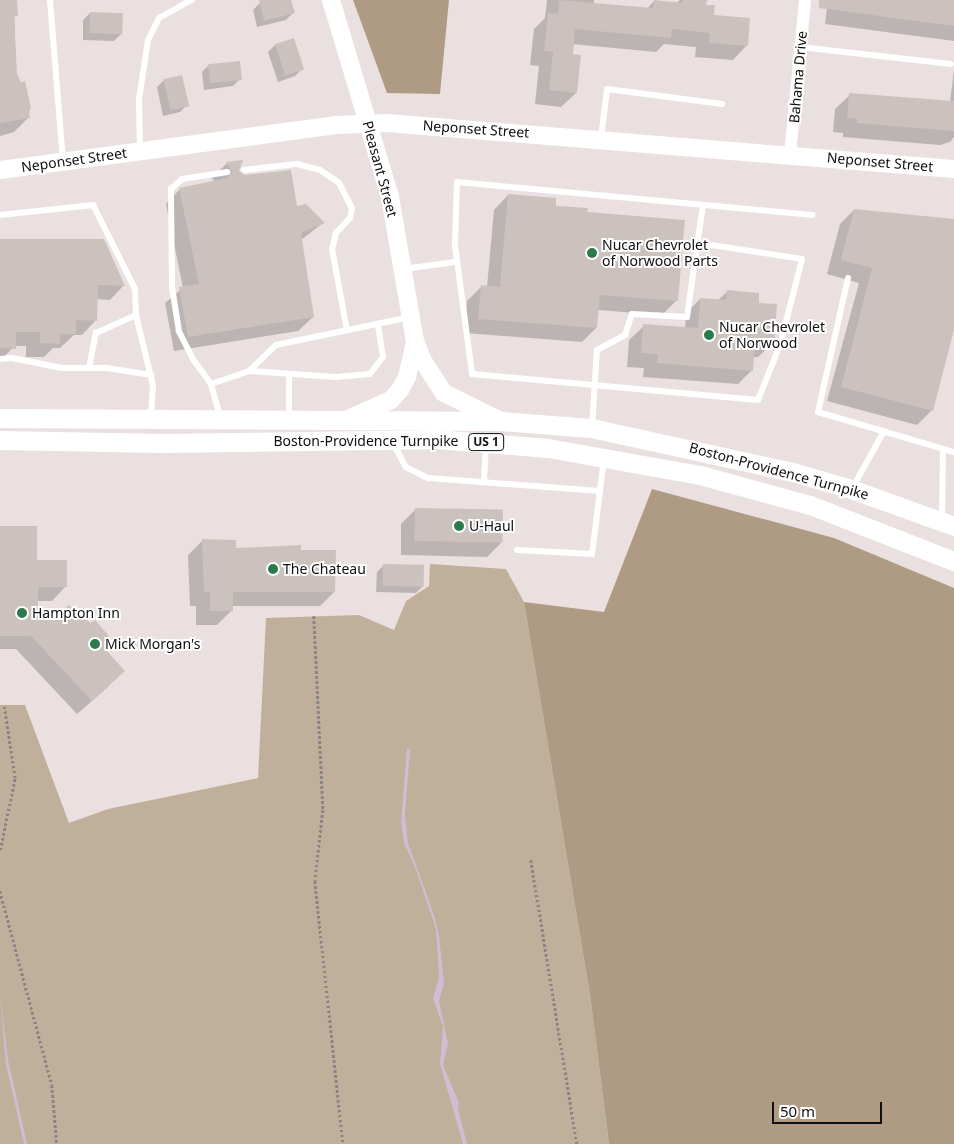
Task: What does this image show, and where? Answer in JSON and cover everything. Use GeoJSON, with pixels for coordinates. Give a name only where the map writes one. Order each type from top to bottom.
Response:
{"type":"FeatureCollection","features":[{"type":"Feature","properties":{"kind":"main road","name":"Boston-Providence Turnpike"},"geometry":{"type":"LineString","coordinates":[[0,418],[348,418],[501,421],[592,428],[686,447],[851,489],[948,524]]}},
{"type":"Feature","properties":{"kind":"main road","name":"Boston-Providence Turnpike"},"geometry":{"type":"LineString","coordinates":[[0,440],[162,443],[391,440],[486,442],[548,448],[700,475],[810,505],[954,561]]}},
{"type":"Feature","properties":{"kind":"street","name":"Pleasant Street"},"geometry":{"type":"LineString","coordinates":[[331,0],[390,197],[415,342],[423,361],[444,393],[501,421]]}},
{"type":"Feature","properties":{"kind":"street","name":"Bahama Drive"},"geometry":{"type":"LineString","coordinates":[[790,154],[805,0]]}},
{"type":"Feature","properties":{"kind":"street","name":"Neponset Street"},"geometry":{"type":"LineString","coordinates":[[0,170],[63,160],[368,123],[502,130],[954,168]]}},
{"type":"Feature","properties":{"kind":"street","name":"Pleasant Street"},"geometry":{"type":"LineString","coordinates":[[348,418],[391,400],[400,390],[408,378],[415,342]]}},
{"type":"Feature","properties":{"kind":"lane"},"geometry":{"type":"LineString","coordinates":[[50,0],[63,160]]}},
{"type":"Feature","properties":{"kind":"lane"},"geometry":{"type":"LineString","coordinates":[[140,151],[139,99],[148,40],[159,18],[192,0]]}},
{"type":"Feature","properties":{"kind":"lane"},"geometry":{"type":"LineString","coordinates":[[800,48],[950,64]]}},
{"type":"Feature","properties":{"kind":"lane"},"geometry":{"type":"LineString","coordinates":[[600,139],[607,89],[722,104]]}},
{"type":"Feature","properties":{"kind":"lane"},"geometry":{"type":"LineString","coordinates":[[244,170],[297,164],[320,170],[340,184],[352,208],[350,218],[336,233],[332,249],[347,331]]}},
{"type":"Feature","properties":{"kind":"lane"},"geometry":{"type":"LineString","coordinates":[[220,418],[211,384],[194,361],[179,331],[170,254],[171,189],[182,179],[227,172]]}},
{"type":"Feature","properties":{"kind":"lane"},"geometry":{"type":"LineString","coordinates":[[698,243],[802,259],[780,345],[758,400],[595,383],[472,374],[456,262],[458,182],[812,215]]}},
{"type":"Feature","properties":{"kind":"lane"},"geometry":{"type":"LineString","coordinates":[[0,215],[93,205],[135,289],[136,315],[151,375],[151,418]]}},
{"type":"Feature","properties":{"kind":"lane"},"geometry":{"type":"LineString","coordinates":[[592,428],[597,350],[625,335],[632,314],[688,317],[703,205]]}},
{"type":"Feature","properties":{"kind":"lane"},"geometry":{"type":"LineString","coordinates":[[403,269],[456,262]]}},
{"type":"Feature","properties":{"kind":"lane"},"geometry":{"type":"LineString","coordinates":[[848,278],[818,412],[954,452]]}},
{"type":"Feature","properties":{"kind":"lane"},"geometry":{"type":"LineString","coordinates":[[89,368],[96,333],[136,315]]}},
{"type":"Feature","properties":{"kind":"lane"},"geometry":{"type":"LineString","coordinates":[[249,371],[276,345],[411,317]]}},
{"type":"Feature","properties":{"kind":"lane"},"geometry":{"type":"LineString","coordinates":[[211,384],[249,371],[336,377],[370,374],[383,357],[378,324]]}},
{"type":"Feature","properties":{"kind":"lane"},"geometry":{"type":"LineString","coordinates":[[0,360],[12,358],[62,368],[89,368],[151,375]]}},
{"type":"Feature","properties":{"kind":"lane"},"geometry":{"type":"LineString","coordinates":[[289,418],[290,374]]}},
{"type":"Feature","properties":{"kind":"lane"},"geometry":{"type":"LineString","coordinates":[[851,489],[884,431]]}},
{"type":"Feature","properties":{"kind":"lane"},"geometry":{"type":"LineString","coordinates":[[391,440],[406,467],[428,478],[600,491]]}},
{"type":"Feature","properties":{"kind":"lane"},"geometry":{"type":"LineString","coordinates":[[484,482],[486,442]]}},
{"type":"Feature","properties":{"kind":"lane"},"geometry":{"type":"LineString","coordinates":[[943,448],[948,524]]}},
{"type":"Feature","properties":{"kind":"lane"},"geometry":{"type":"LineString","coordinates":[[517,550],[592,554],[604,458]]}},
{"type":"Feature","properties":{"kind":"path"},"geometry":{"type":"LineString","coordinates":[[314,616],[323,810],[314,882],[343,1144]]}},
{"type":"Feature","properties":{"kind":"path"},"geometry":{"type":"LineString","coordinates":[[0,850],[15,778],[4,708]]}},
{"type":"Feature","properties":{"kind":"path"},"geometry":{"type":"LineString","coordinates":[[531,860],[578,1144]]}},
{"type":"Feature","properties":{"kind":"path"},"geometry":{"type":"LineString","coordinates":[[0,891],[52,1085],[58,1144]]}},
{"type":"Feature","properties":{"kind":"shaded area"},"geometry":{"type":"Polygon","coordinates":[[[353,0],[449,0],[440,94],[387,93],[353,0]]]}},
{"type":"Feature","properties":{"kind":"shaded area"},"geometry":{"type":"Polygon","coordinates":[[[652,489],[834,538],[954,588],[954,1144],[609,1144],[590,995],[524,602],[604,612],[652,489]]]}},
{"type":"Feature","properties":{"kind":"shaded area"},"geometry":{"type":"Polygon","coordinates":[[[430,564],[506,569],[524,602],[590,995],[609,1144],[0,1144],[0,705],[25,705],[69,823],[108,809],[258,778],[266,618],[359,615],[394,630],[406,601],[429,586],[430,564]]]}},
{"type":"Feature","properties":{"kind":"shaded area"},"geometry":{"type":"Polygon","coordinates":[[[407,749],[410,749],[405,815],[408,843],[434,915],[439,935],[444,984],[439,1001],[448,1043],[443,1065],[459,1103],[458,1109],[467,1144],[463,1144],[440,1064],[443,1026],[433,999],[439,978],[436,929],[415,867],[404,843],[401,822],[407,749]]]}},
{"type":"Feature","properties":{"kind":"shaded area"},"geometry":{"type":"Polygon","coordinates":[[[0,993],[8,1060],[27,1144],[24,1144],[6,1064],[0,993]]]}},
{"type":"Feature","properties":{"kind":"building"},"geometry":{"type":"Polygon","coordinates":[[[0,0],[17,0],[18,16],[14,16],[17,74],[21,82],[25,81],[31,108],[28,109],[30,118],[0,123],[0,0]]]}},
{"type":"Feature","properties":{"kind":"building"},"geometry":{"type":"Polygon","coordinates":[[[259,0],[291,0],[295,13],[264,21],[259,0]]]}},
{"type":"Feature","properties":{"kind":"building"},"geometry":{"type":"Polygon","coordinates":[[[559,0],[653,8],[654,0],[682,3],[683,0],[707,0],[706,5],[715,5],[714,15],[750,18],[748,46],[709,43],[710,33],[672,29],[671,38],[575,29],[573,54],[581,55],[577,93],[549,90],[553,52],[544,51],[548,13],[558,14],[559,0]]]}},
{"type":"Feature","properties":{"kind":"building"},"geometry":{"type":"Polygon","coordinates":[[[819,0],[954,0],[954,26],[819,8],[819,0]]]}},
{"type":"Feature","properties":{"kind":"building"},"geometry":{"type":"Polygon","coordinates":[[[90,12],[123,13],[122,34],[89,33],[90,12]]]}},
{"type":"Feature","properties":{"kind":"building"},"geometry":{"type":"Polygon","coordinates":[[[294,38],[304,69],[285,76],[275,44],[294,38]]]}},
{"type":"Feature","properties":{"kind":"building"},"geometry":{"type":"Polygon","coordinates":[[[240,61],[242,80],[210,83],[208,64],[240,61]]]}},
{"type":"Feature","properties":{"kind":"building"},"geometry":{"type":"Polygon","coordinates":[[[182,75],[189,106],[171,110],[163,79],[182,75]]]}},
{"type":"Feature","properties":{"kind":"building"},"geometry":{"type":"Polygon","coordinates":[[[849,93],[954,101],[954,131],[857,123],[857,119],[847,118],[849,93]]]}},
{"type":"Feature","properties":{"kind":"building"},"geometry":{"type":"Polygon","coordinates":[[[243,160],[239,171],[245,175],[291,170],[297,206],[306,204],[325,223],[301,233],[314,317],[188,337],[179,287],[199,284],[179,188],[228,178],[232,172],[226,162],[243,160]]]}},
{"type":"Feature","properties":{"kind":"building","name":"Nucar Chevrolet of Norwood Parts"},"geometry":{"type":"Polygon","coordinates":[[[508,194],[556,198],[556,206],[588,208],[587,212],[685,220],[678,301],[600,295],[597,328],[478,319],[481,285],[500,287],[508,194]]]}},
{"type":"Feature","properties":{"kind":"building"},"geometry":{"type":"Polygon","coordinates":[[[854,209],[954,219],[954,330],[933,411],[841,387],[872,268],[841,260],[854,209]]]}},
{"type":"Feature","properties":{"kind":"building"},"geometry":{"type":"Polygon","coordinates":[[[0,239],[104,239],[125,286],[98,285],[97,321],[76,320],[76,334],[60,334],[60,344],[40,343],[40,332],[16,332],[16,349],[0,348],[0,239]]]}},
{"type":"Feature","properties":{"kind":"building","name":"Nucar Chevrolet of Norwood"},"geometry":{"type":"Polygon","coordinates":[[[727,290],[759,293],[759,303],[777,304],[774,343],[755,342],[753,371],[657,363],[658,354],[641,353],[643,324],[698,328],[700,298],[726,300],[727,290]]]}},
{"type":"Feature","properties":{"kind":"building","name":"U-Haul"},"geometry":{"type":"Polygon","coordinates":[[[415,508],[503,510],[502,543],[414,541],[415,508]]]}},
{"type":"Feature","properties":{"kind":"building","name":"Hampton Inn"},"geometry":{"type":"Polygon","coordinates":[[[0,526],[37,526],[37,560],[67,560],[67,587],[38,587],[38,610],[54,618],[69,605],[82,620],[85,617],[90,623],[95,620],[109,636],[105,639],[111,646],[106,650],[125,671],[92,701],[31,636],[0,636],[0,526]]]}},
{"type":"Feature","properties":{"kind":"building","name":"The Chateau"},"geometry":{"type":"Polygon","coordinates":[[[202,539],[236,540],[236,548],[301,545],[301,550],[336,550],[335,592],[233,592],[233,611],[210,611],[210,592],[204,592],[202,539]]]}},
{"type":"Feature","properties":{"kind":"building"},"geometry":{"type":"Polygon","coordinates":[[[383,564],[424,565],[424,587],[383,586],[383,564]]]}},
{"type":"Feature","properties":{"kind":"place","name":"Nucar Chevrolet of Norwood Parts"},"geometry":{"type":"Point","coordinates":[592,253]}},
{"type":"Feature","properties":{"kind":"place","name":"Nucar Chevrolet of Norwood"},"geometry":{"type":"Point","coordinates":[709,335]}},
{"type":"Feature","properties":{"kind":"place","name":"U-Haul"},"geometry":{"type":"Point","coordinates":[459,526]}},
{"type":"Feature","properties":{"kind":"place","name":"The Chateau"},"geometry":{"type":"Point","coordinates":[273,569]}},
{"type":"Feature","properties":{"kind":"place","name":"Hampton Inn"},"geometry":{"type":"Point","coordinates":[22,613]}},
{"type":"Feature","properties":{"kind":"place","name":"Mick Morgan's"},"geometry":{"type":"Point","coordinates":[95,644]}}]}
